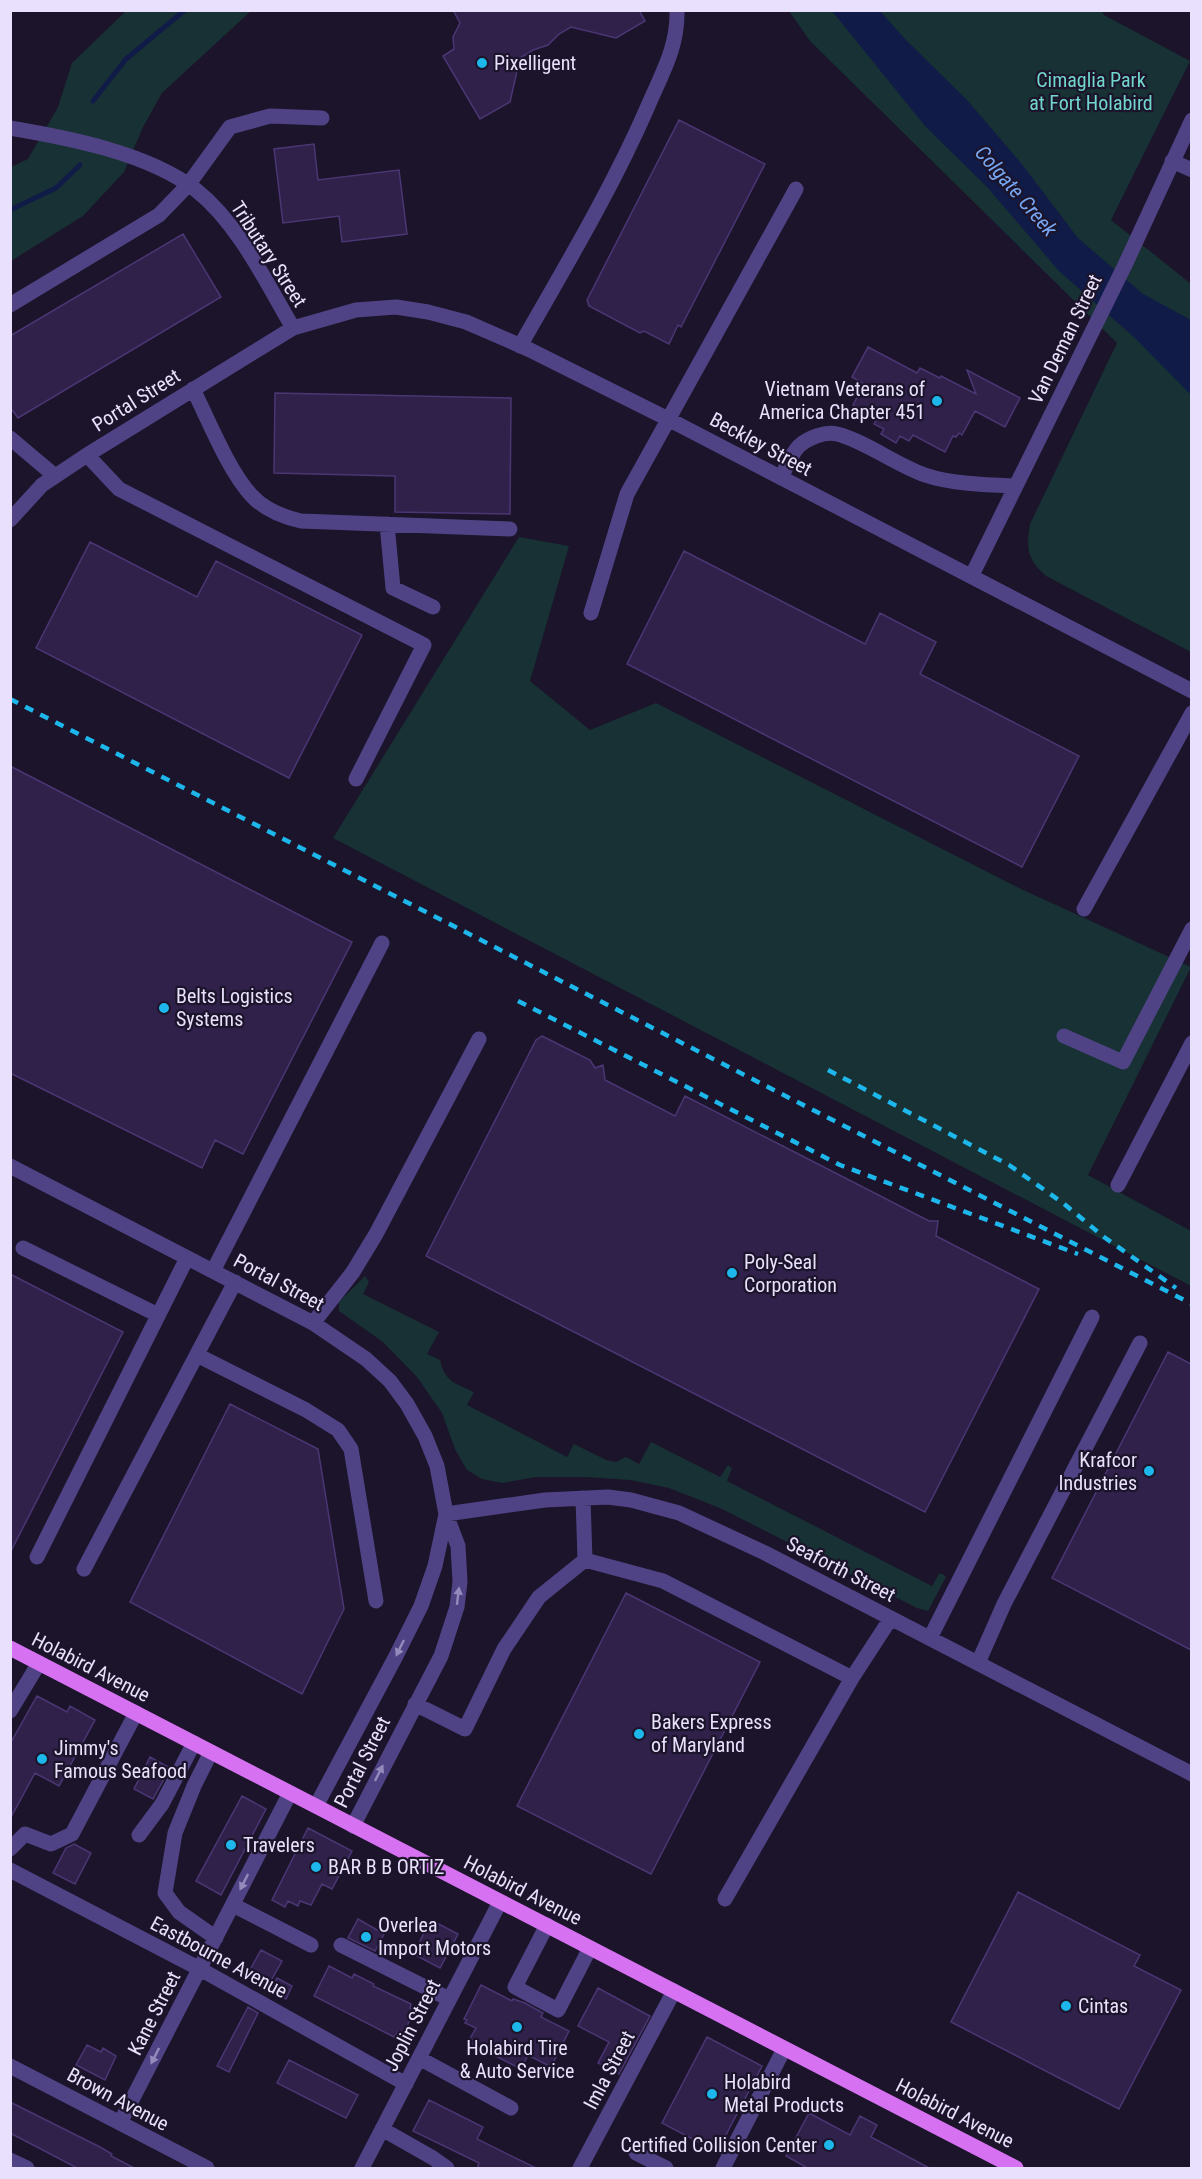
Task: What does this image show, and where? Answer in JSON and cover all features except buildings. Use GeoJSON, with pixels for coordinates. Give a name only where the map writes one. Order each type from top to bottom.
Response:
{"type":"FeatureCollection","features":[{"type":"Feature","properties":{"kind":"main road","name":"Holabird Avenue"},"geometry":{"type":"LineString","coordinates":[[10,1648],[1016,2169]]}},
{"type":"Feature","properties":{"kind":"street"},"geometry":{"type":"LineString","coordinates":[[520,346],[628,152],[669,60],[678,31],[677,10]]}},
{"type":"Feature","properties":{"kind":"street"},"geometry":{"type":"LineString","coordinates":[[10,305],[159,215],[188,185],[230,128],[270,116],[322,118]]}},
{"type":"Feature","properties":{"kind":"street","name":"Van Deman Street"},"geometry":{"type":"LineString","coordinates":[[972,575],[1125,265],[1191,120]]}},
{"type":"Feature","properties":{"kind":"street","name":"Tributary Street"},"geometry":{"type":"LineString","coordinates":[[10,128],[74,140],[118,152],[152,166],[188,185],[207,201],[234,231],[293,328]]}},
{"type":"Feature","properties":{"kind":"street"},"geometry":{"type":"LineString","coordinates":[[1172,161],[1191,170]]}},
{"type":"Feature","properties":{"kind":"street"},"geometry":{"type":"LineString","coordinates":[[591,613],[627,494],[796,189]]}},
{"type":"Feature","properties":{"kind":"street","name":"Beckley Street"},"geometry":{"type":"LineString","coordinates":[[293,328],[356,310],[396,307],[428,312],[466,322],[668,419],[911,546],[972,575],[1191,691]]}},
{"type":"Feature","properties":{"kind":"street","name":"Portal Street"},"geometry":{"type":"LineString","coordinates":[[13,511],[55,476],[87,455],[293,328]]}},
{"type":"Feature","properties":{"kind":"street"},"geometry":{"type":"LineString","coordinates":[[192,389],[234,471],[252,496],[283,517],[301,521],[510,529]]}},
{"type":"Feature","properties":{"kind":"street"},"geometry":{"type":"LineString","coordinates":[[781,478],[798,447],[811,438],[837,434],[926,476],[1016,486]]}},
{"type":"Feature","properties":{"kind":"street"},"geometry":{"type":"LineString","coordinates":[[10,438],[55,476]]}},
{"type":"Feature","properties":{"kind":"street"},"geometry":{"type":"LineString","coordinates":[[87,455],[119,489],[424,645],[356,779]]}},
{"type":"Feature","properties":{"kind":"street"},"geometry":{"type":"LineString","coordinates":[[387,524],[393,588],[433,607]]}},
{"type":"Feature","properties":{"kind":"street"},"geometry":{"type":"LineString","coordinates":[[1084,909],[1191,713]]}},
{"type":"Feature","properties":{"kind":"street"},"geometry":{"type":"LineString","coordinates":[[1064,1036],[1123,1062],[1191,929]]}},
{"type":"Feature","properties":{"kind":"street"},"geometry":{"type":"LineString","coordinates":[[213,1271],[382,943]]}},
{"type":"Feature","properties":{"kind":"street"},"geometry":{"type":"LineString","coordinates":[[313,1323],[353,1272],[376,1234],[479,1039]]}},
{"type":"Feature","properties":{"kind":"street"},"geometry":{"type":"LineString","coordinates":[[1118,1185],[1191,1043]]}},
{"type":"Feature","properties":{"kind":"street","name":"Portal Street"},"geometry":{"type":"LineString","coordinates":[[10,1166],[313,1323],[366,1359],[390,1381],[407,1404],[424,1436],[437,1466],[446,1514],[459,1546],[460,1582],[457,1607],[441,1656],[353,1826]]}},
{"type":"Feature","properties":{"kind":"street"},"geometry":{"type":"LineString","coordinates":[[23,1248],[158,1316]]}},
{"type":"Feature","properties":{"kind":"street"},"geometry":{"type":"LineString","coordinates":[[38,1557],[187,1257]]}},
{"type":"Feature","properties":{"kind":"street"},"geometry":{"type":"LineString","coordinates":[[84,1569],[235,1282]]}},
{"type":"Feature","properties":{"kind":"street"},"geometry":{"type":"LineString","coordinates":[[930,1638],[1092,1317]]}},
{"type":"Feature","properties":{"kind":"street"},"geometry":{"type":"LineString","coordinates":[[978,1663],[1004,1604],[1140,1343]]}},
{"type":"Feature","properties":{"kind":"street"},"geometry":{"type":"LineString","coordinates":[[197,1355],[306,1410],[338,1430],[346,1440],[351,1449],[376,1601]]}},
{"type":"Feature","properties":{"kind":"street","name":"Seaforth Street"},"geometry":{"type":"LineString","coordinates":[[446,1514],[545,1500],[608,1497],[631,1500],[679,1513],[765,1553],[1191,1774]]}},
{"type":"Feature","properties":{"kind":"street"},"geometry":{"type":"LineString","coordinates":[[583,1498],[585,1560]]}},
{"type":"Feature","properties":{"kind":"street","name":"Portal Street"},"geometry":{"type":"LineString","coordinates":[[316,1806],[421,1606],[435,1566],[446,1514]]}},
{"type":"Feature","properties":{"kind":"street"},"geometry":{"type":"LineString","coordinates":[[585,1560],[663,1581],[852,1678]]}},
{"type":"Feature","properties":{"kind":"street"},"geometry":{"type":"LineString","coordinates":[[415,1704],[465,1729],[504,1649],[539,1597],[585,1560]]}},
{"type":"Feature","properties":{"kind":"street"},"geometry":{"type":"LineString","coordinates":[[725,1899],[852,1678],[891,1618]]}},
{"type":"Feature","properties":{"kind":"street"},"geometry":{"type":"LineString","coordinates":[[10,1711],[39,1663]]}},
{"type":"Feature","properties":{"kind":"street"},"geometry":{"type":"LineString","coordinates":[[10,1849],[25,1834],[51,1844],[72,1834],[136,1713]]}},
{"type":"Feature","properties":{"kind":"street"},"geometry":{"type":"LineString","coordinates":[[139,1835],[162,1804],[194,1743]]}},
{"type":"Feature","properties":{"kind":"street"},"geometry":{"type":"LineString","coordinates":[[211,1752],[175,1833],[165,1893],[179,1912],[216,1938]]}},
{"type":"Feature","properties":{"kind":"street","name":"Kane Street"},"geometry":{"type":"LineString","coordinates":[[120,2123],[290,1793]]}},
{"type":"Feature","properties":{"kind":"street","name":"Eastbourne Avenue"},"geometry":{"type":"LineString","coordinates":[[10,1870],[200,1969],[406,2084]]}},
{"type":"Feature","properties":{"kind":"street","name":"Joplin Street"},"geometry":{"type":"LineString","coordinates":[[362,2169],[500,1902]]}},
{"type":"Feature","properties":{"kind":"street"},"geometry":{"type":"LineString","coordinates":[[233,1905],[311,1946]]}},
{"type":"Feature","properties":{"kind":"street"},"geometry":{"type":"LineString","coordinates":[[547,1925],[516,1987],[524,1992],[558,2010],[590,1948]]}},
{"type":"Feature","properties":{"kind":"street"},"geometry":{"type":"LineString","coordinates":[[341,1945],[449,1999]]}},
{"type":"Feature","properties":{"kind":"street","name":"Imla Street"},"geometry":{"type":"LineString","coordinates":[[580,2169],[674,1991]]}},
{"type":"Feature","properties":{"kind":"street"},"geometry":{"type":"LineString","coordinates":[[723,2169],[784,2049]]}},
{"type":"Feature","properties":{"kind":"street"},"geometry":{"type":"LineString","coordinates":[[419,2058],[511,2108]]}},
{"type":"Feature","properties":{"kind":"street","name":"Brown Avenue"},"geometry":{"type":"LineString","coordinates":[[10,2066],[207,2169]]}},
{"type":"Feature","properties":{"kind":"street"},"geometry":{"type":"LineString","coordinates":[[382,2129],[433,2158],[447,2169]]}},
{"type":"Feature","properties":{"kind":"street"},"geometry":{"type":"LineString","coordinates":[[636,2153],[666,2169]]}},
{"type":"Feature","properties":{"kind":"street"},"geometry":{"type":"LineString","coordinates":[[10,2160],[27,2169]]}},
{"type":"Feature","properties":{"kind":"green space"},"geometry":{"type":"Polygon","coordinates":[[[126,11],[251,11],[162,93],[143,127],[124,172],[83,216],[11,261],[11,167],[28,159],[58,107],[72,63],[126,11]]]}},
{"type":"Feature","properties":{"kind":"green space","name":"Cimaglia Park at Fort Holabird"},"geometry":{"type":"Polygon","coordinates":[[[789,11],[1102,11],[1104,15],[1190,61],[1111,220],[1191,284],[1191,652],[1046,576],[1029,553],[1030,524],[1117,343],[810,41],[789,11]]]}},
{"type":"Feature","properties":{"kind":"green space"},"geometry":{"type":"Polygon","coordinates":[[[519,537],[569,546],[530,681],[590,730],[656,703],[1019,888],[1191,967],[1088,1175],[1191,1231],[1191,1286],[333,838],[519,537]]]}},
{"type":"Feature","properties":{"kind":"green space"},"geometry":{"type":"Polygon","coordinates":[[[365,1276],[369,1282],[363,1294],[439,1332],[427,1354],[440,1360],[445,1373],[452,1381],[474,1392],[467,1405],[567,1457],[574,1444],[606,1460],[616,1462],[626,1457],[639,1464],[651,1442],[720,1477],[728,1465],[732,1468],[727,1481],[932,1586],[939,1574],[943,1574],[946,1577],[928,1611],[917,1608],[722,1509],[669,1488],[630,1480],[585,1477],[536,1477],[502,1483],[482,1479],[467,1470],[455,1449],[442,1413],[417,1377],[383,1342],[339,1311],[339,1302],[365,1276]]]}},
{"type":"Feature","properties":{"kind":"water","name":"Colgate Creek"},"geometry":{"type":"Polygon","coordinates":[[[832,11],[880,11],[967,100],[1021,163],[1078,238],[1143,294],[1191,320],[1191,395],[1136,339],[1059,271],[988,188],[925,126],[832,11]]]}},
{"type":"Feature","properties":{"kind":"waterway","name":"Colgate Creek"},"geometry":{"type":"LineString","coordinates":[[93,101],[126,59],[185,10]]}},
{"type":"Feature","properties":{"kind":"waterway","name":"Colgate Creek"},"geometry":{"type":"LineString","coordinates":[[10,210],[56,188],[80,165]]}},
{"type":"Feature","properties":{"kind":"railway"},"geometry":{"type":"LineString","coordinates":[[10,699],[1192,1304]]}},
{"type":"Feature","properties":{"kind":"railway"},"geometry":{"type":"LineString","coordinates":[[518,1001],[840,1165],[1078,1254]]}},
{"type":"Feature","properties":{"kind":"railway"},"geometry":{"type":"LineString","coordinates":[[828,1070],[1009,1165],[1176,1288]]}},
{"type":"Feature","properties":{"kind":"place","name":"Pixelligent"},"geometry":{"type":"Point","coordinates":[482,63]}},
{"type":"Feature","properties":{"kind":"place","name":"Vietnam Veterans of America Chapter 451"},"geometry":{"type":"Point","coordinates":[937,401]}},
{"type":"Feature","properties":{"kind":"place","name":"Belts Logistics Systems"},"geometry":{"type":"Point","coordinates":[164,1008]}},
{"type":"Feature","properties":{"kind":"place","name":"Poly-Seal Corporation"},"geometry":{"type":"Point","coordinates":[732,1273]}},
{"type":"Feature","properties":{"kind":"place","name":"Krafcor Industries"},"geometry":{"type":"Point","coordinates":[1149,1471]}},
{"type":"Feature","properties":{"kind":"place","name":"Bakers Express of Maryland"},"geometry":{"type":"Point","coordinates":[639,1734]}},
{"type":"Feature","properties":{"kind":"place","name":"Jimmy's Famous Seafood"},"geometry":{"type":"Point","coordinates":[42,1759]}},
{"type":"Feature","properties":{"kind":"place","name":"Travelers"},"geometry":{"type":"Point","coordinates":[231,1845]}},
{"type":"Feature","properties":{"kind":"place","name":"BAR B B ORTIZ"},"geometry":{"type":"Point","coordinates":[316,1867]}},
{"type":"Feature","properties":{"kind":"place","name":"Overlea Import Motors"},"geometry":{"type":"Point","coordinates":[366,1937]}},
{"type":"Feature","properties":{"kind":"place","name":"Cintas"},"geometry":{"type":"Point","coordinates":[1066,2006]}},
{"type":"Feature","properties":{"kind":"place","name":"Holabird Tire & Auto Service"},"geometry":{"type":"Point","coordinates":[517,2027]}},
{"type":"Feature","properties":{"kind":"place","name":"Holabird Metal Products"},"geometry":{"type":"Point","coordinates":[712,2094]}},
{"type":"Feature","properties":{"kind":"place","name":"Certified Collision Center"},"geometry":{"type":"Point","coordinates":[829,2145]}}]}
